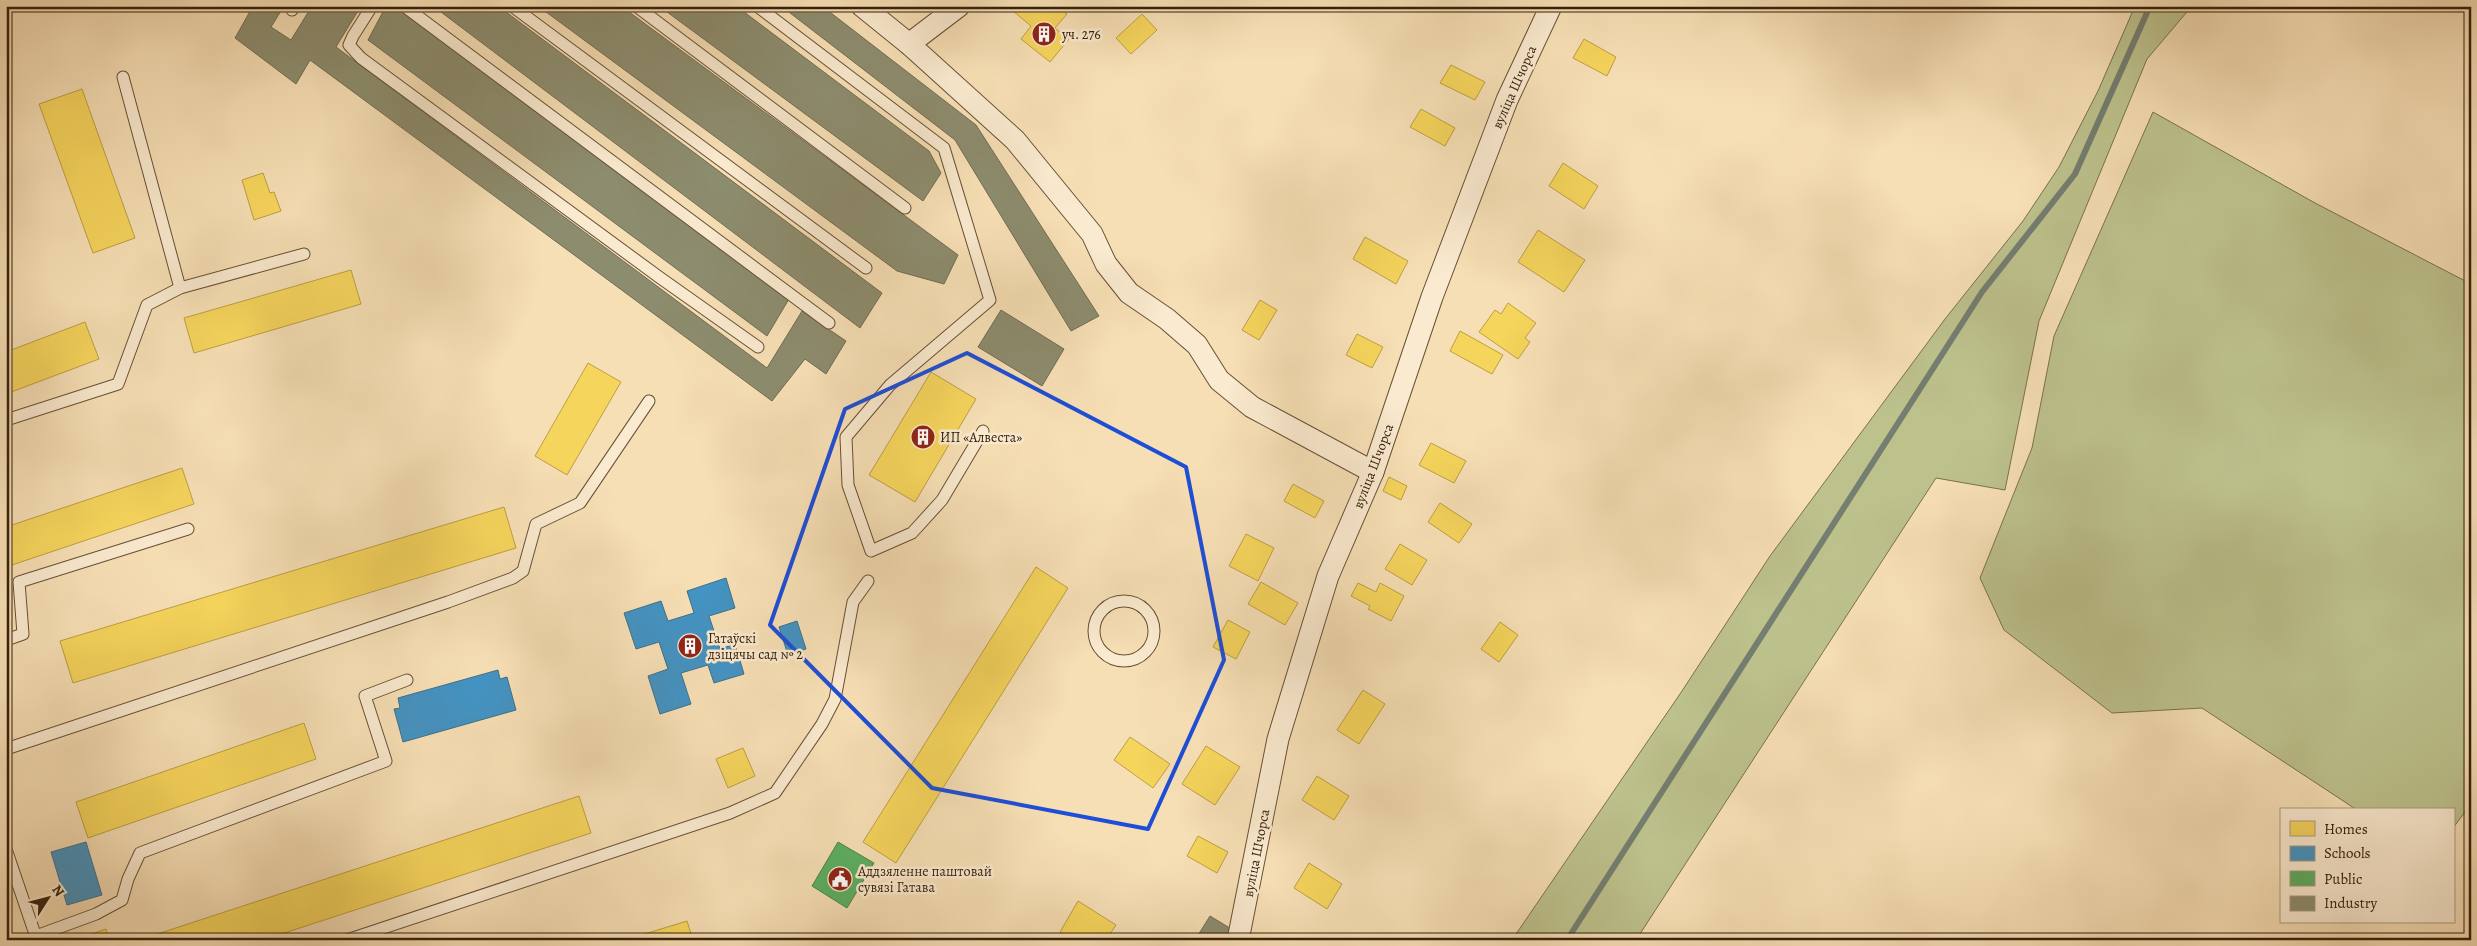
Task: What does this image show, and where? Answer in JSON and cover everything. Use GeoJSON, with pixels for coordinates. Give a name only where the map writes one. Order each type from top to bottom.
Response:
{"type":"FeatureCollection","features":[{"type":"Feature","properties":{"kind":"street"},"geometry":{"type":"LineString","coordinates":[[862,6],[909,44],[1015,140],[1092,234],[1106,264],[1129,293],[1167,319],[1197,345],[1219,380],[1252,407],[1373,472]]}},
{"type":"Feature","properties":{"kind":"street"},"geometry":{"type":"LineString","coordinates":[[909,44],[959,6]]}},
{"type":"Feature","properties":{"kind":"street","name":"вуліца Шчорса"},"geometry":{"type":"LineString","coordinates":[[1238,940],[1278,739],[1328,576],[1373,472],[1432,297],[1507,100],[1551,6]]}},
{"type":"Feature","properties":{"kind":"lane"},"geometry":{"type":"LineString","coordinates":[[372,6],[349,45],[361,58],[658,277],[758,347]]}},
{"type":"Feature","properties":{"kind":"lane"},"geometry":{"type":"LineString","coordinates":[[404,6],[829,323]]}},
{"type":"Feature","properties":{"kind":"lane"},"geometry":{"type":"LineString","coordinates":[[512,6],[866,268]]}},
{"type":"Feature","properties":{"kind":"lane"},"geometry":{"type":"LineString","coordinates":[[636,6],[905,208]]}},
{"type":"Feature","properties":{"kind":"lane"},"geometry":{"type":"LineString","coordinates":[[757,6],[944,148],[990,300],[890,385],[846,436],[848,485],[871,551],[912,532],[942,500],[983,431]]}},
{"type":"Feature","properties":{"kind":"lane"},"geometry":{"type":"LineString","coordinates":[[124,77],[180,288]]}},
{"type":"Feature","properties":{"kind":"lane"},"geometry":{"type":"LineString","coordinates":[[6,420],[118,384],[147,305],[180,288],[304,254]]}},
{"type":"Feature","properties":{"kind":"lane"},"geometry":{"type":"LineString","coordinates":[[6,749],[448,602],[513,578],[523,571],[536,524],[580,503],[649,401]]}},
{"type":"Feature","properties":{"kind":"lane"},"geometry":{"type":"LineString","coordinates":[[6,640],[23,634],[19,582],[188,529]]}},
{"type":"Feature","properties":{"kind":"lane"},"geometry":{"type":"LineString","coordinates":[[347,940],[730,813],[775,793],[822,724],[835,699],[854,602],[868,581]]}},
{"type":"Feature","properties":{"kind":"lane"},"geometry":{"type":"LineString","coordinates":[[1128,600],[1138,603],[1147,610],[1153,620],[1155,631],[1150,647],[1141,656],[1123,661],[1113,659],[1102,651],[1096,643],[1094,631],[1095,621],[1104,608],[1112,602],[1128,600]]}},
{"type":"Feature","properties":{"kind":"lane"},"geometry":{"type":"LineString","coordinates":[[6,849],[37,938],[96,914],[122,900],[140,853],[386,761],[365,696],[406,680]]}},
{"type":"Feature","properties":{"kind":"highlighted area"},"geometry":{"type":"Polygon","coordinates":[[[967,353],[1186,467],[1224,660],[1148,829],[932,788],[770,625],[845,409],[967,353]]]}},
{"type":"Feature","properties":{"kind":"green space"},"geometry":{"type":"Polygon","coordinates":[[[2135,6],[2192,6],[2147,59],[2039,321],[2005,490],[1936,478],[1636,940],[1512,940],[1682,691],[1770,556],[1945,319],[2023,221],[2059,167],[2098,91],[2135,6]]]}},
{"type":"Feature","properties":{"kind":"green space"},"geometry":{"type":"Polygon","coordinates":[[[2153,112],[2315,203],[2471,284],[2471,804],[2454,827],[2454,808],[2354,808],[2202,708],[2112,713],[2004,630],[1980,578],[2032,448],[2054,336],[2153,112]]]}},
{"type":"Feature","properties":{"kind":"building: Homes","name":"уч. 276"},"geometry":{"type":"Polygon","coordinates":[[[1018,6],[1057,6],[1067,14],[1055,28],[1069,39],[1050,62],[1021,39],[1031,26],[1013,11],[1018,6]]]}},
{"type":"Feature","properties":{"kind":"building: Homes"},"geometry":{"type":"Polygon","coordinates":[[[1142,14],[1157,30],[1131,54],[1116,38],[1142,14]]]}},
{"type":"Feature","properties":{"kind":"building: Homes"},"geometry":{"type":"Polygon","coordinates":[[[1584,39],[1616,57],[1607,76],[1573,58],[1584,39]]]}},
{"type":"Feature","properties":{"kind":"building: Homes"},"geometry":{"type":"Polygon","coordinates":[[[1451,65],[1485,82],[1475,100],[1440,83],[1451,65]]]}},
{"type":"Feature","properties":{"kind":"building: Homes"},"geometry":{"type":"Polygon","coordinates":[[[82,89],[135,238],[93,253],[39,104],[82,89]]]}},
{"type":"Feature","properties":{"kind":"building: Homes"},"geometry":{"type":"Polygon","coordinates":[[[1421,109],[1455,128],[1445,146],[1410,127],[1421,109]]]}},
{"type":"Feature","properties":{"kind":"building: Homes"},"geometry":{"type":"Polygon","coordinates":[[[1563,163],[1598,186],[1584,209],[1549,186],[1563,163]]]}},
{"type":"Feature","properties":{"kind":"building: Homes"},"geometry":{"type":"Polygon","coordinates":[[[263,173],[270,193],[274,192],[281,211],[254,220],[242,180],[263,173]]]}},
{"type":"Feature","properties":{"kind":"building: Homes"},"geometry":{"type":"Polygon","coordinates":[[[1538,230],[1585,260],[1564,292],[1518,262],[1538,230]]]}},
{"type":"Feature","properties":{"kind":"building: Homes"},"geometry":{"type":"Polygon","coordinates":[[[1365,237],[1408,261],[1396,284],[1353,259],[1365,237]]]}},
{"type":"Feature","properties":{"kind":"building: Homes"},"geometry":{"type":"Polygon","coordinates":[[[351,270],[361,304],[194,353],[184,318],[351,270]]]}},
{"type":"Feature","properties":{"kind":"building: Homes"},"geometry":{"type":"Polygon","coordinates":[[[1260,300],[1277,310],[1259,340],[1242,330],[1260,300]]]}},
{"type":"Feature","properties":{"kind":"building: Homes"},"geometry":{"type":"Polygon","coordinates":[[[1508,303],[1536,323],[1525,338],[1530,342],[1518,359],[1479,332],[1495,310],[1501,314],[1508,303]]]}},
{"type":"Feature","properties":{"kind":"building: Homes"},"geometry":{"type":"Polygon","coordinates":[[[85,322],[99,359],[6,394],[6,352],[85,322]]]}},
{"type":"Feature","properties":{"kind":"building: Homes"},"geometry":{"type":"Polygon","coordinates":[[[1460,331],[1503,355],[1492,374],[1450,351],[1460,331]]]}},
{"type":"Feature","properties":{"kind":"building: Homes"},"geometry":{"type":"Polygon","coordinates":[[[1357,334],[1383,347],[1372,368],[1346,355],[1357,334]]]}},
{"type":"Feature","properties":{"kind":"building: Homes"},"geometry":{"type":"Polygon","coordinates":[[[588,363],[621,382],[567,475],[535,456],[588,363]]]}},
{"type":"Feature","properties":{"kind":"building: Homes","name":"ИП «Алвеста»"},"geometry":{"type":"Polygon","coordinates":[[[931,372],[976,399],[915,502],[869,475],[931,372]]]}},
{"type":"Feature","properties":{"kind":"building: Homes"},"geometry":{"type":"Polygon","coordinates":[[[1431,443],[1466,461],[1454,483],[1419,465],[1431,443]]]}},
{"type":"Feature","properties":{"kind":"building: Homes"},"geometry":{"type":"Polygon","coordinates":[[[182,468],[194,504],[6,567],[6,527],[182,468]]]}},
{"type":"Feature","properties":{"kind":"building: Homes"},"geometry":{"type":"Polygon","coordinates":[[[1389,477],[1407,486],[1401,500],[1383,491],[1389,477]]]}},
{"type":"Feature","properties":{"kind":"building: Homes"},"geometry":{"type":"Polygon","coordinates":[[[1293,484],[1324,501],[1315,518],[1284,501],[1293,484]]]}},
{"type":"Feature","properties":{"kind":"building: Homes"},"geometry":{"type":"Polygon","coordinates":[[[1440,503],[1472,524],[1459,543],[1428,522],[1440,503]]]}},
{"type":"Feature","properties":{"kind":"building: Homes"},"geometry":{"type":"Polygon","coordinates":[[[504,507],[516,548],[73,683],[60,641],[504,507]]]}},
{"type":"Feature","properties":{"kind":"building: Homes"},"geometry":{"type":"Polygon","coordinates":[[[1246,534],[1274,548],[1258,581],[1229,566],[1246,534]]]}},
{"type":"Feature","properties":{"kind":"building: Homes"},"geometry":{"type":"Polygon","coordinates":[[[1400,544],[1427,560],[1412,585],[1385,569],[1400,544]]]}},
{"type":"Feature","properties":{"kind":"building: Homes"},"geometry":{"type":"Polygon","coordinates":[[[1036,567],[1068,588],[896,863],[863,842],[1036,567]]]}},
{"type":"Feature","properties":{"kind":"building: Homes"},"geometry":{"type":"Polygon","coordinates":[[[1261,582],[1298,603],[1285,625],[1248,604],[1261,582]]]}},
{"type":"Feature","properties":{"kind":"building: Homes"},"geometry":{"type":"Polygon","coordinates":[[[1358,583],[1376,592],[1380,583],[1404,596],[1391,621],[1368,609],[1370,606],[1351,596],[1358,583]]]}},
{"type":"Feature","properties":{"kind":"building: Homes"},"geometry":{"type":"Polygon","coordinates":[[[1228,620],[1250,632],[1236,659],[1213,647],[1228,620]]]}},
{"type":"Feature","properties":{"kind":"building: Homes"},"geometry":{"type":"Polygon","coordinates":[[[1500,622],[1518,635],[1499,662],[1481,649],[1500,622]]]}},
{"type":"Feature","properties":{"kind":"building: Homes"},"geometry":{"type":"Polygon","coordinates":[[[1363,690],[1385,704],[1359,744],[1337,730],[1363,690]]]}},
{"type":"Feature","properties":{"kind":"building: Homes"},"geometry":{"type":"Polygon","coordinates":[[[304,723],[316,759],[88,838],[76,802],[304,723]]]}},
{"type":"Feature","properties":{"kind":"building: Homes"},"geometry":{"type":"Polygon","coordinates":[[[1130,737],[1170,764],[1153,788],[1114,760],[1130,737]]]}},
{"type":"Feature","properties":{"kind":"building: Homes"},"geometry":{"type":"Polygon","coordinates":[[[1206,746],[1240,767],[1215,805],[1182,784],[1206,746]]]}},
{"type":"Feature","properties":{"kind":"building: Homes"},"geometry":{"type":"Polygon","coordinates":[[[743,748],[755,776],[728,788],[716,759],[743,748]]]}},
{"type":"Feature","properties":{"kind":"building: Homes"},"geometry":{"type":"Polygon","coordinates":[[[1317,776],[1349,796],[1334,820],[1302,800],[1317,776]]]}},
{"type":"Feature","properties":{"kind":"building: Homes"},"geometry":{"type":"Polygon","coordinates":[[[579,796],[591,833],[263,940],[139,940],[579,796]]]}},
{"type":"Feature","properties":{"kind":"building: Homes"},"geometry":{"type":"Polygon","coordinates":[[[1198,836],[1228,852],[1217,873],[1187,856],[1198,836]]]}},
{"type":"Feature","properties":{"kind":"building: Homes"},"geometry":{"type":"Polygon","coordinates":[[[1309,863],[1342,884],[1327,909],[1294,888],[1309,863]]]}},
{"type":"Feature","properties":{"kind":"building: Homes"},"geometry":{"type":"Polygon","coordinates":[[[1078,901],[1116,925],[1106,940],[1073,940],[1060,932],[1078,901]]]}},
{"type":"Feature","properties":{"kind":"building: Homes"},"geometry":{"type":"Polygon","coordinates":[[[687,921],[693,940],[625,940],[687,921]]]}},
{"type":"Feature","properties":{"kind":"building: Homes"},"geometry":{"type":"Polygon","coordinates":[[[106,929],[109,940],[74,940],[106,929]]]}},
{"type":"Feature","properties":{"kind":"building: Schools","name":"Гатаўскі дзіцячы сад № 2"},"geometry":{"type":"Polygon","coordinates":[[[726,578],[735,608],[709,616],[720,649],[735,644],[744,674],[714,683],[708,665],[681,673],[691,704],[660,714],[648,676],[668,669],[659,642],[636,649],[624,613],[661,601],[668,621],[694,613],[687,591],[726,578]]]}},
{"type":"Feature","properties":{"kind":"building: Schools"},"geometry":{"type":"Polygon","coordinates":[[[797,621],[806,649],[788,655],[779,627],[797,621]]]}},
{"type":"Feature","properties":{"kind":"building: Schools"},"geometry":{"type":"Polygon","coordinates":[[[498,670],[500,679],[507,677],[516,710],[403,742],[394,709],[400,708],[398,698],[498,670]]]}},
{"type":"Feature","properties":{"kind":"building: Schools"},"geometry":{"type":"Polygon","coordinates":[[[86,842],[102,895],[67,905],[51,852],[86,842]]]}},
{"type":"Feature","properties":{"kind":"building: Public","name":"Аддзяленне паштовай сувязі Гатава"},"geometry":{"type":"Polygon","coordinates":[[[838,842],[874,863],[847,908],[812,886],[838,842]]]}},
{"type":"Feature","properties":{"kind":"building: Industry"},"geometry":{"type":"Polygon","coordinates":[[[253,6],[284,6],[271,27],[291,40],[312,6],[361,6],[336,47],[767,368],[802,311],[846,341],[826,374],[805,359],[772,401],[310,60],[296,84],[235,38],[253,6]]]}},
{"type":"Feature","properties":{"kind":"building: Industry"},"geometry":{"type":"Polygon","coordinates":[[[386,6],[395,6],[789,299],[767,336],[368,40],[386,6]]]}},
{"type":"Feature","properties":{"kind":"building: Industry"},"geometry":{"type":"Polygon","coordinates":[[[433,6],[498,6],[882,293],[860,328],[433,6]]]}},
{"type":"Feature","properties":{"kind":"building: Industry"},"geometry":{"type":"Polygon","coordinates":[[[538,6],[621,6],[958,255],[944,284],[897,271],[538,6]]]}},
{"type":"Feature","properties":{"kind":"building: Industry"},"geometry":{"type":"Polygon","coordinates":[[[659,6],[736,6],[929,151],[941,173],[923,201],[659,6]]]}},
{"type":"Feature","properties":{"kind":"building: Industry"},"geometry":{"type":"Polygon","coordinates":[[[781,6],[822,6],[976,125],[1099,316],[1071,331],[955,140],[781,6]]]}},
{"type":"Feature","properties":{"kind":"building: Industry"},"geometry":{"type":"Polygon","coordinates":[[[1001,310],[1064,349],[1042,386],[978,347],[1001,310]]]}},
{"type":"Feature","properties":{"kind":"building: Industry"},"geometry":{"type":"Polygon","coordinates":[[[1210,916],[1233,930],[1228,940],[1195,940],[1210,916]]]}},
{"type":"Feature","properties":{"kind":"waterway"},"geometry":{"type":"LineString","coordinates":[[1567,940],[1982,292],[2075,174],[2150,6]]}},
{"type":"Feature","properties":{"kind":"place","name":"уч. 276"},"geometry":{"type":"Point","coordinates":[1044,34]}},
{"type":"Feature","properties":{"kind":"place","name":"ИП «Алвеста»"},"geometry":{"type":"Point","coordinates":[923,437]}},
{"type":"Feature","properties":{"kind":"place","name":"Гатаўскі дзіцячы сад № 2"},"geometry":{"type":"Point","coordinates":[690,646]}},
{"type":"Feature","properties":{"kind":"place","name":"Аддзяленне паштовай сувязі Гатава"},"geometry":{"type":"Point","coordinates":[840,879]}}]}
